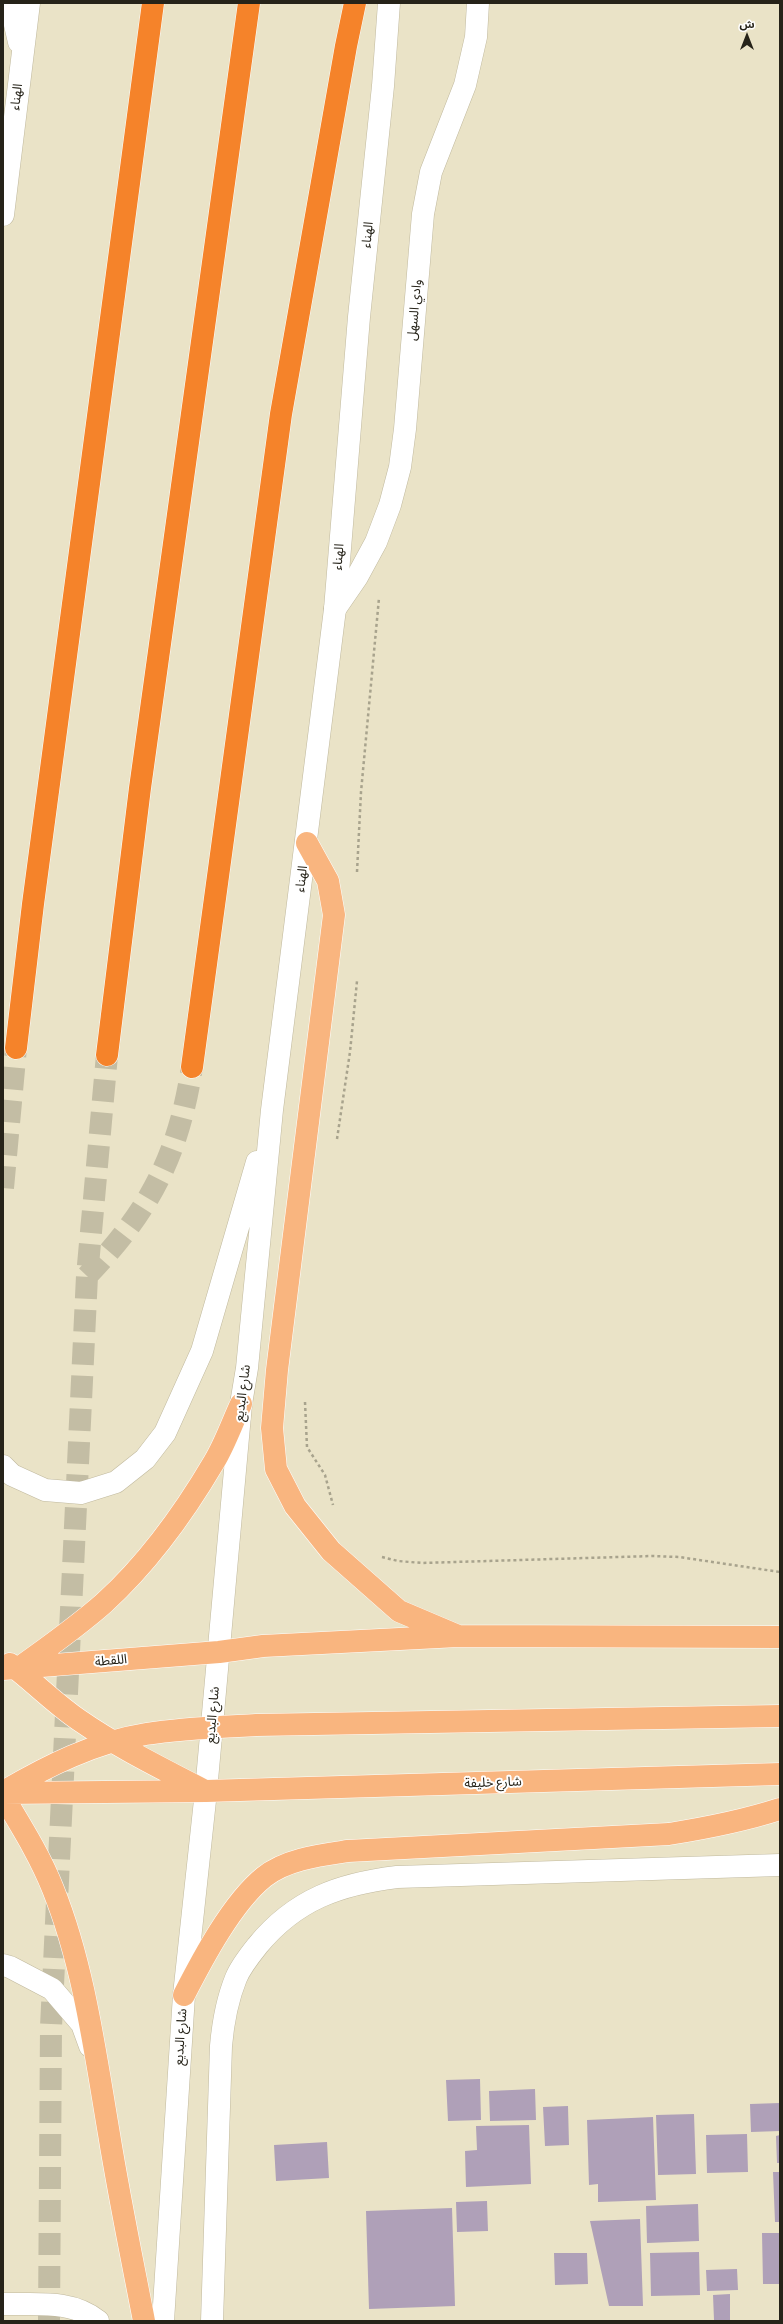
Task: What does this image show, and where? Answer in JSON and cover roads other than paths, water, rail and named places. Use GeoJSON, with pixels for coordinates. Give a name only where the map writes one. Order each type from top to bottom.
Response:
{"type":"FeatureCollection","features":[{"type":"Feature","properties":{"kind":"highway"},"geometry":{"type":"LineString","coordinates":[[16,1048],[33,904],[153,3]]}},
{"type":"Feature","properties":{"kind":"highway"},"geometry":{"type":"LineString","coordinates":[[107,1055],[140,788],[249,3]]}},
{"type":"Feature","properties":{"kind":"highway"},"geometry":{"type":"LineString","coordinates":[[192,1067],[281,414],[346,46],[355,3]]}},
{"type":"Feature","properties":{"kind":"main road"},"geometry":{"type":"LineString","coordinates":[[10,3],[22,55]]}},
{"type":"Feature","properties":{"kind":"main road","name":"الهناء"},"geometry":{"type":"LineString","coordinates":[[3,215],[29,3]]}},
{"type":"Feature","properties":{"kind":"main road","name":"الهناء"},"geometry":{"type":"LineString","coordinates":[[272,1110],[307,843],[335,609],[359,317],[383,86],[389,3]]}},
{"type":"Feature","properties":{"kind":"main road","name":"وادي السهل"},"geometry":{"type":"LineString","coordinates":[[335,609],[357,577],[376,542],[390,505],[400,467],[406,429],[423,214],[431,172],[465,85],[476,37],[478,3]]}},
{"type":"Feature","properties":{"kind":"main road"},"geometry":{"type":"LineString","coordinates":[[307,843],[328,881],[334,915],[278,1370],[272,1428],[276,1469],[295,1506],[331,1551],[359,1577],[399,1611],[458,1636]]}},
{"type":"Feature","properties":{"kind":"main road"},"geometry":{"type":"LineString","coordinates":[[3,1466],[12,1475],[45,1490],[81,1493],[116,1482],[145,1459],[165,1433],[202,1351],[272,1110]]}},
{"type":"Feature","properties":{"kind":"main road","name":"شارع البديع"},"geometry":{"type":"LineString","coordinates":[[163,2321],[184,1995],[206,1791],[241,1404],[247,1368],[272,1110]]}},
{"type":"Feature","properties":{"kind":"main road"},"geometry":{"type":"LineString","coordinates":[[206,1791],[113,1742],[6,1669],[61,1638],[104,1603],[143,1563],[182,1514],[215,1460],[241,1404]]}},
{"type":"Feature","properties":{"kind":"main road"},"geometry":{"type":"LineString","coordinates":[[219,1652],[263,1646],[458,1636],[780,1637]]}},
{"type":"Feature","properties":{"kind":"main road","name":"اللقطة"},"geometry":{"type":"LineString","coordinates":[[6,1669],[219,1652]]}},
{"type":"Feature","properties":{"kind":"main road"},"geometry":{"type":"LineString","coordinates":[[3,1794],[37,1772],[113,1742],[145,1734],[212,1728],[780,1716]]}},
{"type":"Feature","properties":{"kind":"main road","name":"شارع خليفة"},"geometry":{"type":"LineString","coordinates":[[206,1791],[780,1774]]}},
{"type":"Feature","properties":{"kind":"main road"},"geometry":{"type":"LineString","coordinates":[[3,1794],[206,1791]]}},
{"type":"Feature","properties":{"kind":"main road"},"geometry":{"type":"LineString","coordinates":[[3,1794],[34,1847],[53,1888],[67,1929],[98,2068],[118,2190],[144,2321]]}},
{"type":"Feature","properties":{"kind":"main road"},"geometry":{"type":"LineString","coordinates":[[184,1995],[204,1957],[227,1921],[254,1887],[265,1876],[303,1860],[348,1851],[669,1834],[724,1825],[780,1809]]}},
{"type":"Feature","properties":{"kind":"main road"},"geometry":{"type":"LineString","coordinates":[[212,2321],[220,2046],[224,2022],[237,1977],[249,1956],[266,1936],[290,1913],[312,1900],[340,1888],[365,1881],[397,1877],[780,1865]]}},
{"type":"Feature","properties":{"kind":"main road"},"geometry":{"type":"LineString","coordinates":[[3,1965],[10,1967],[52,1989],[82,2024],[98,2068]]}},
{"type":"Feature","properties":{"kind":"main road"},"geometry":{"type":"LineString","coordinates":[[3,2304],[63,2305],[86,2313],[98,2321]]}},
{"type":"Feature","properties":{"kind":"tunnel"},"geometry":{"type":"LineString","coordinates":[[3,1188],[16,1048]]}},
{"type":"Feature","properties":{"kind":"tunnel"},"geometry":{"type":"LineString","coordinates":[[49,2321],[51,2027],[87,1276],[107,1055]]}},
{"type":"Feature","properties":{"kind":"tunnel"},"geometry":{"type":"LineString","coordinates":[[87,1276],[128,1228],[144,1205],[158,1180],[179,1128],[192,1067]]}}]}
